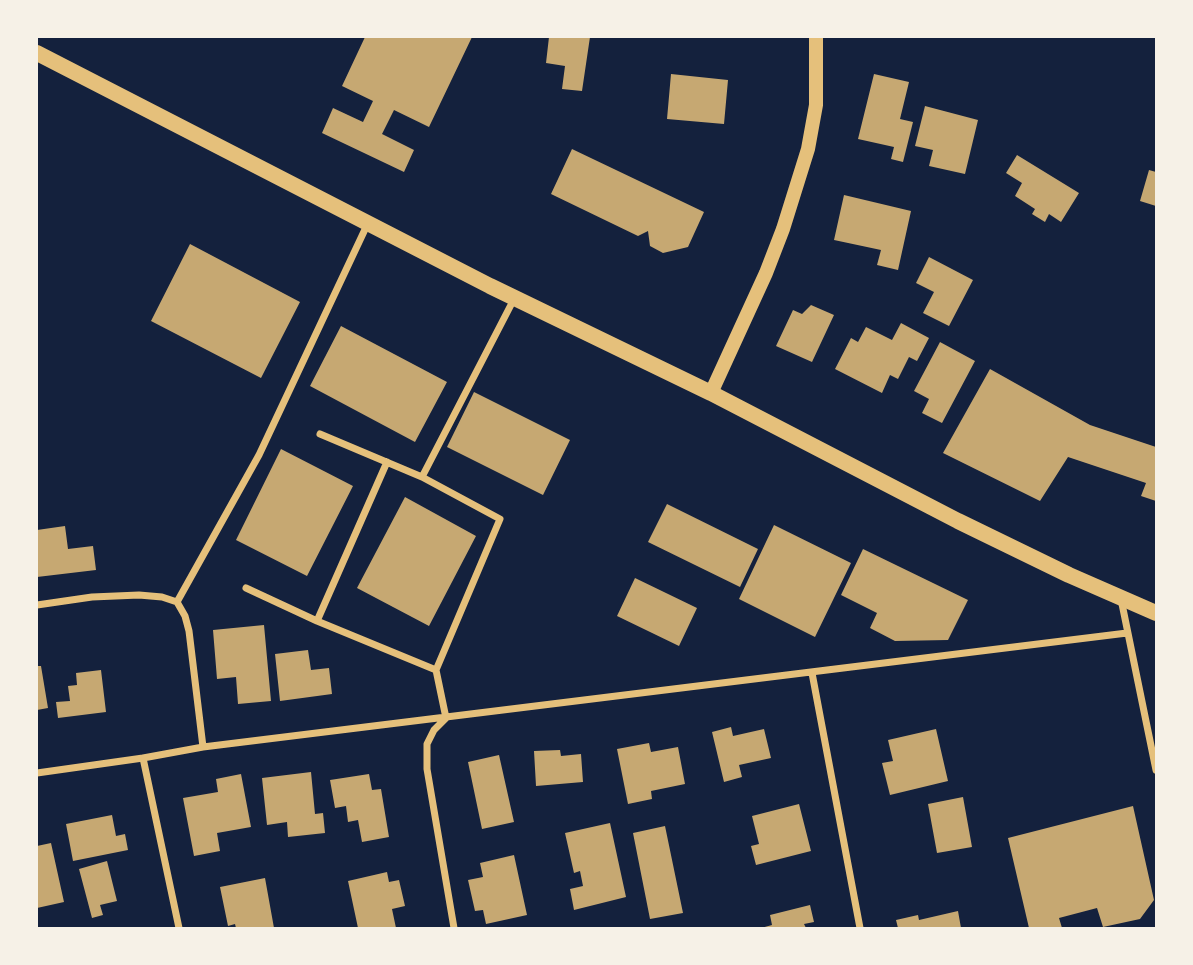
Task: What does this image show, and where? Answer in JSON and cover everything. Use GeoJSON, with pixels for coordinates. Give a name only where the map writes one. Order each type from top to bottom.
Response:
{"type":"FeatureCollection","features":[{"type":"Feature","properties":{"kind":"main road"},"geometry":{"type":"LineString","coordinates":[[711,393],[766,273],[808,149],[816,105],[816,37]]}},
{"type":"Feature","properties":{"kind":"main road"},"geometry":{"type":"LineString","coordinates":[[37,53],[515,298],[711,393],[958,521],[1156,613]]}},
{"type":"Feature","properties":{"kind":"street"},"geometry":{"type":"LineString","coordinates":[[177,602],[259,455],[369,222]]}},
{"type":"Feature","properties":{"kind":"street"},"geometry":{"type":"LineString","coordinates":[[422,477],[515,298]]}},
{"type":"Feature","properties":{"kind":"street"},"geometry":{"type":"LineString","coordinates":[[320,434],[422,477],[500,519],[436,670],[446,718]]}},
{"type":"Feature","properties":{"kind":"street"},"geometry":{"type":"LineString","coordinates":[[317,621],[387,462]]}},
{"type":"Feature","properties":{"kind":"street"},"geometry":{"type":"LineString","coordinates":[[246,588],[317,621],[436,670]]}},
{"type":"Feature","properties":{"kind":"street"},"geometry":{"type":"LineString","coordinates":[[37,605],[139,595],[162,597],[177,602],[186,616],[203,747]]}},
{"type":"Feature","properties":{"kind":"street"},"geometry":{"type":"LineString","coordinates":[[1121,598],[1156,770]]}},
{"type":"Feature","properties":{"kind":"street"},"geometry":{"type":"LineString","coordinates":[[37,773],[203,747],[1127,633]]}},
{"type":"Feature","properties":{"kind":"street"},"geometry":{"type":"LineString","coordinates":[[812,673],[860,928]]}},
{"type":"Feature","properties":{"kind":"street"},"geometry":{"type":"LineString","coordinates":[[446,718],[434,730],[427,744],[426,769],[454,928]]}},
{"type":"Feature","properties":{"kind":"street"},"geometry":{"type":"LineString","coordinates":[[143,758],[179,928]]}},
{"type":"Feature","properties":{"kind":"building"},"geometry":{"type":"Polygon","coordinates":[[[365,37],[472,37],[429,127],[394,110],[382,134],[414,150],[404,172],[322,133],[333,108],[363,122],[373,101],[342,86],[365,37]]]}},
{"type":"Feature","properties":{"kind":"building"},"geometry":{"type":"Polygon","coordinates":[[[549,37],[590,37],[582,91],[562,89],[565,66],[546,63],[549,37]]]}},
{"type":"Feature","properties":{"kind":"building"},"geometry":{"type":"Polygon","coordinates":[[[671,74],[728,80],[724,124],[667,119],[671,74]]]}},
{"type":"Feature","properties":{"kind":"building"},"geometry":{"type":"Polygon","coordinates":[[[874,74],[909,82],[900,119],[913,122],[903,162],[891,159],[894,147],[858,139],[874,74]]]}},
{"type":"Feature","properties":{"kind":"building"},"geometry":{"type":"Polygon","coordinates":[[[925,106],[978,120],[965,174],[929,166],[933,150],[915,146],[925,106]]]}},
{"type":"Feature","properties":{"kind":"building"},"geometry":{"type":"Polygon","coordinates":[[[572,149],[704,212],[688,247],[663,253],[650,246],[648,231],[638,236],[551,194],[572,149]]]}},
{"type":"Feature","properties":{"kind":"building"},"geometry":{"type":"Polygon","coordinates":[[[1017,155],[1079,193],[1061,222],[1049,214],[1045,222],[1032,214],[1035,209],[1015,196],[1022,183],[1006,173],[1017,155]]]}},
{"type":"Feature","properties":{"kind":"building"},"geometry":{"type":"Polygon","coordinates":[[[1149,170],[1156,172],[1156,206],[1140,201],[1149,170]]]}},
{"type":"Feature","properties":{"kind":"building"},"geometry":{"type":"Polygon","coordinates":[[[844,195],[911,211],[898,270],[877,265],[881,250],[834,240],[844,195]]]}},
{"type":"Feature","properties":{"kind":"building"},"geometry":{"type":"Polygon","coordinates":[[[190,244],[300,302],[261,378],[151,321],[190,244]]]}},
{"type":"Feature","properties":{"kind":"building"},"geometry":{"type":"Polygon","coordinates":[[[929,257],[973,280],[949,326],[923,313],[934,292],[916,283],[929,257]]]}},
{"type":"Feature","properties":{"kind":"building"},"geometry":{"type":"Polygon","coordinates":[[[811,305],[834,315],[812,362],[776,346],[793,310],[802,314],[811,305]]]}},
{"type":"Feature","properties":{"kind":"building"},"geometry":{"type":"Polygon","coordinates":[[[901,323],[929,338],[917,361],[909,357],[898,379],[890,375],[882,393],[835,369],[851,338],[858,342],[866,327],[892,340],[901,323]]]}},
{"type":"Feature","properties":{"kind":"building"},"geometry":{"type":"Polygon","coordinates":[[[341,326],[447,382],[415,442],[310,386],[341,326]]]}},
{"type":"Feature","properties":{"kind":"building"},"geometry":{"type":"Polygon","coordinates":[[[940,342],[975,361],[942,423],[922,413],[929,399],[914,391],[940,342]]]}},
{"type":"Feature","properties":{"kind":"building"},"geometry":{"type":"Polygon","coordinates":[[[990,369],[1090,425],[1156,447],[1156,501],[1141,496],[1146,483],[1068,457],[1040,501],[943,453],[990,369]]]}},
{"type":"Feature","properties":{"kind":"building"},"geometry":{"type":"Polygon","coordinates":[[[474,392],[570,440],[543,495],[447,447],[474,392]]]}},
{"type":"Feature","properties":{"kind":"building"},"geometry":{"type":"Polygon","coordinates":[[[281,449],[353,486],[307,576],[236,540],[281,449]]]}},
{"type":"Feature","properties":{"kind":"building"},"geometry":{"type":"Polygon","coordinates":[[[405,497],[476,536],[429,626],[357,588],[405,497]]]}},
{"type":"Feature","properties":{"kind":"building"},"geometry":{"type":"Polygon","coordinates":[[[667,504],[758,549],[740,587],[648,542],[667,504]]]}},
{"type":"Feature","properties":{"kind":"building"},"geometry":{"type":"Polygon","coordinates":[[[774,525],[851,563],[815,637],[739,599],[774,525]]]}},
{"type":"Feature","properties":{"kind":"building"},"geometry":{"type":"Polygon","coordinates":[[[65,526],[68,549],[93,546],[96,570],[37,577],[37,530],[65,526]]]}},
{"type":"Feature","properties":{"kind":"building"},"geometry":{"type":"Polygon","coordinates":[[[863,549],[968,600],[948,640],[895,641],[870,628],[877,613],[841,595],[863,549]]]}},
{"type":"Feature","properties":{"kind":"building"},"geometry":{"type":"Polygon","coordinates":[[[635,578],[697,608],[679,646],[617,616],[635,578]]]}},
{"type":"Feature","properties":{"kind":"building"},"geometry":{"type":"Polygon","coordinates":[[[264,625],[271,701],[238,704],[236,677],[217,679],[213,630],[264,625]]]}},
{"type":"Feature","properties":{"kind":"building"},"geometry":{"type":"Polygon","coordinates":[[[308,650],[311,670],[329,668],[332,694],[280,701],[275,654],[308,650]]]}},
{"type":"Feature","properties":{"kind":"building"},"geometry":{"type":"Polygon","coordinates":[[[37,666],[41,666],[48,708],[37,710],[37,666]]]}},
{"type":"Feature","properties":{"kind":"building"},"geometry":{"type":"Polygon","coordinates":[[[101,670],[106,712],[58,718],[56,702],[70,701],[68,686],[77,685],[76,673],[101,670]]]}},
{"type":"Feature","properties":{"kind":"building"},"geometry":{"type":"Polygon","coordinates":[[[731,727],[733,736],[764,729],[771,758],[739,765],[742,777],[724,782],[712,732],[731,727]]]}},
{"type":"Feature","properties":{"kind":"building"},"geometry":{"type":"Polygon","coordinates":[[[936,729],[948,781],[890,795],[882,763],[893,761],[888,740],[936,729]]]}},
{"type":"Feature","properties":{"kind":"building"},"geometry":{"type":"Polygon","coordinates":[[[649,743],[651,752],[678,747],[685,784],[651,791],[652,799],[628,804],[617,749],[649,743]]]}},
{"type":"Feature","properties":{"kind":"building"},"geometry":{"type":"Polygon","coordinates":[[[560,750],[561,756],[581,754],[583,782],[536,786],[534,751],[560,750]]]}},
{"type":"Feature","properties":{"kind":"building"},"geometry":{"type":"Polygon","coordinates":[[[499,755],[514,822],[482,829],[468,762],[499,755]]]}},
{"type":"Feature","properties":{"kind":"building"},"geometry":{"type":"Polygon","coordinates":[[[311,772],[315,814],[323,813],[325,833],[288,837],[287,822],[267,825],[262,778],[311,772]]]}},
{"type":"Feature","properties":{"kind":"building"},"geometry":{"type":"Polygon","coordinates":[[[241,774],[251,827],[217,833],[220,851],[194,856],[183,798],[218,792],[216,779],[241,774]]]}},
{"type":"Feature","properties":{"kind":"building"},"geometry":{"type":"Polygon","coordinates":[[[369,774],[372,790],[381,789],[389,837],[362,842],[358,820],[348,822],[346,806],[335,808],[330,780],[369,774]]]}},
{"type":"Feature","properties":{"kind":"building"},"geometry":{"type":"Polygon","coordinates":[[[963,797],[972,847],[937,853],[928,804],[963,797]]]}},
{"type":"Feature","properties":{"kind":"building"},"geometry":{"type":"Polygon","coordinates":[[[799,804],[811,851],[756,865],[751,846],[759,844],[752,816],[799,804]]]}},
{"type":"Feature","properties":{"kind":"building"},"geometry":{"type":"Polygon","coordinates":[[[1133,806],[1154,900],[1140,919],[1103,927],[1097,908],[1059,918],[1062,928],[1029,928],[1008,838],[1133,806]]]}},
{"type":"Feature","properties":{"kind":"building"},"geometry":{"type":"Polygon","coordinates":[[[112,815],[116,836],[125,834],[128,850],[73,861],[66,824],[112,815]]]}},
{"type":"Feature","properties":{"kind":"building"},"geometry":{"type":"Polygon","coordinates":[[[610,823],[626,897],[574,910],[570,889],[583,886],[580,871],[574,873],[565,833],[610,823]]]}},
{"type":"Feature","properties":{"kind":"building"},"geometry":{"type":"Polygon","coordinates":[[[665,826],[683,913],[650,919],[633,833],[665,826]]]}},
{"type":"Feature","properties":{"kind":"building"},"geometry":{"type":"Polygon","coordinates":[[[51,843],[64,902],[37,908],[37,846],[51,843]]]}},
{"type":"Feature","properties":{"kind":"building"},"geometry":{"type":"Polygon","coordinates":[[[514,855],[527,915],[486,924],[483,910],[475,911],[468,880],[483,877],[480,863],[514,855]]]}},
{"type":"Feature","properties":{"kind":"building"},"geometry":{"type":"Polygon","coordinates":[[[107,861],[117,901],[100,905],[103,915],[92,918],[79,869],[107,861]]]}},
{"type":"Feature","properties":{"kind":"building"},"geometry":{"type":"Polygon","coordinates":[[[387,872],[389,882],[399,880],[405,906],[392,909],[396,928],[358,928],[348,881],[387,872]]]}},
{"type":"Feature","properties":{"kind":"building"},"geometry":{"type":"Polygon","coordinates":[[[265,878],[274,928],[236,928],[235,924],[228,926],[220,887],[265,878]]]}},
{"type":"Feature","properties":{"kind":"building"},"geometry":{"type":"Polygon","coordinates":[[[810,905],[814,922],[804,924],[806,928],[761,928],[772,925],[770,915],[810,905]]]}},
{"type":"Feature","properties":{"kind":"building"},"geometry":{"type":"Polygon","coordinates":[[[958,911],[961,928],[898,928],[896,920],[918,915],[919,920],[958,911]]]}}]}
